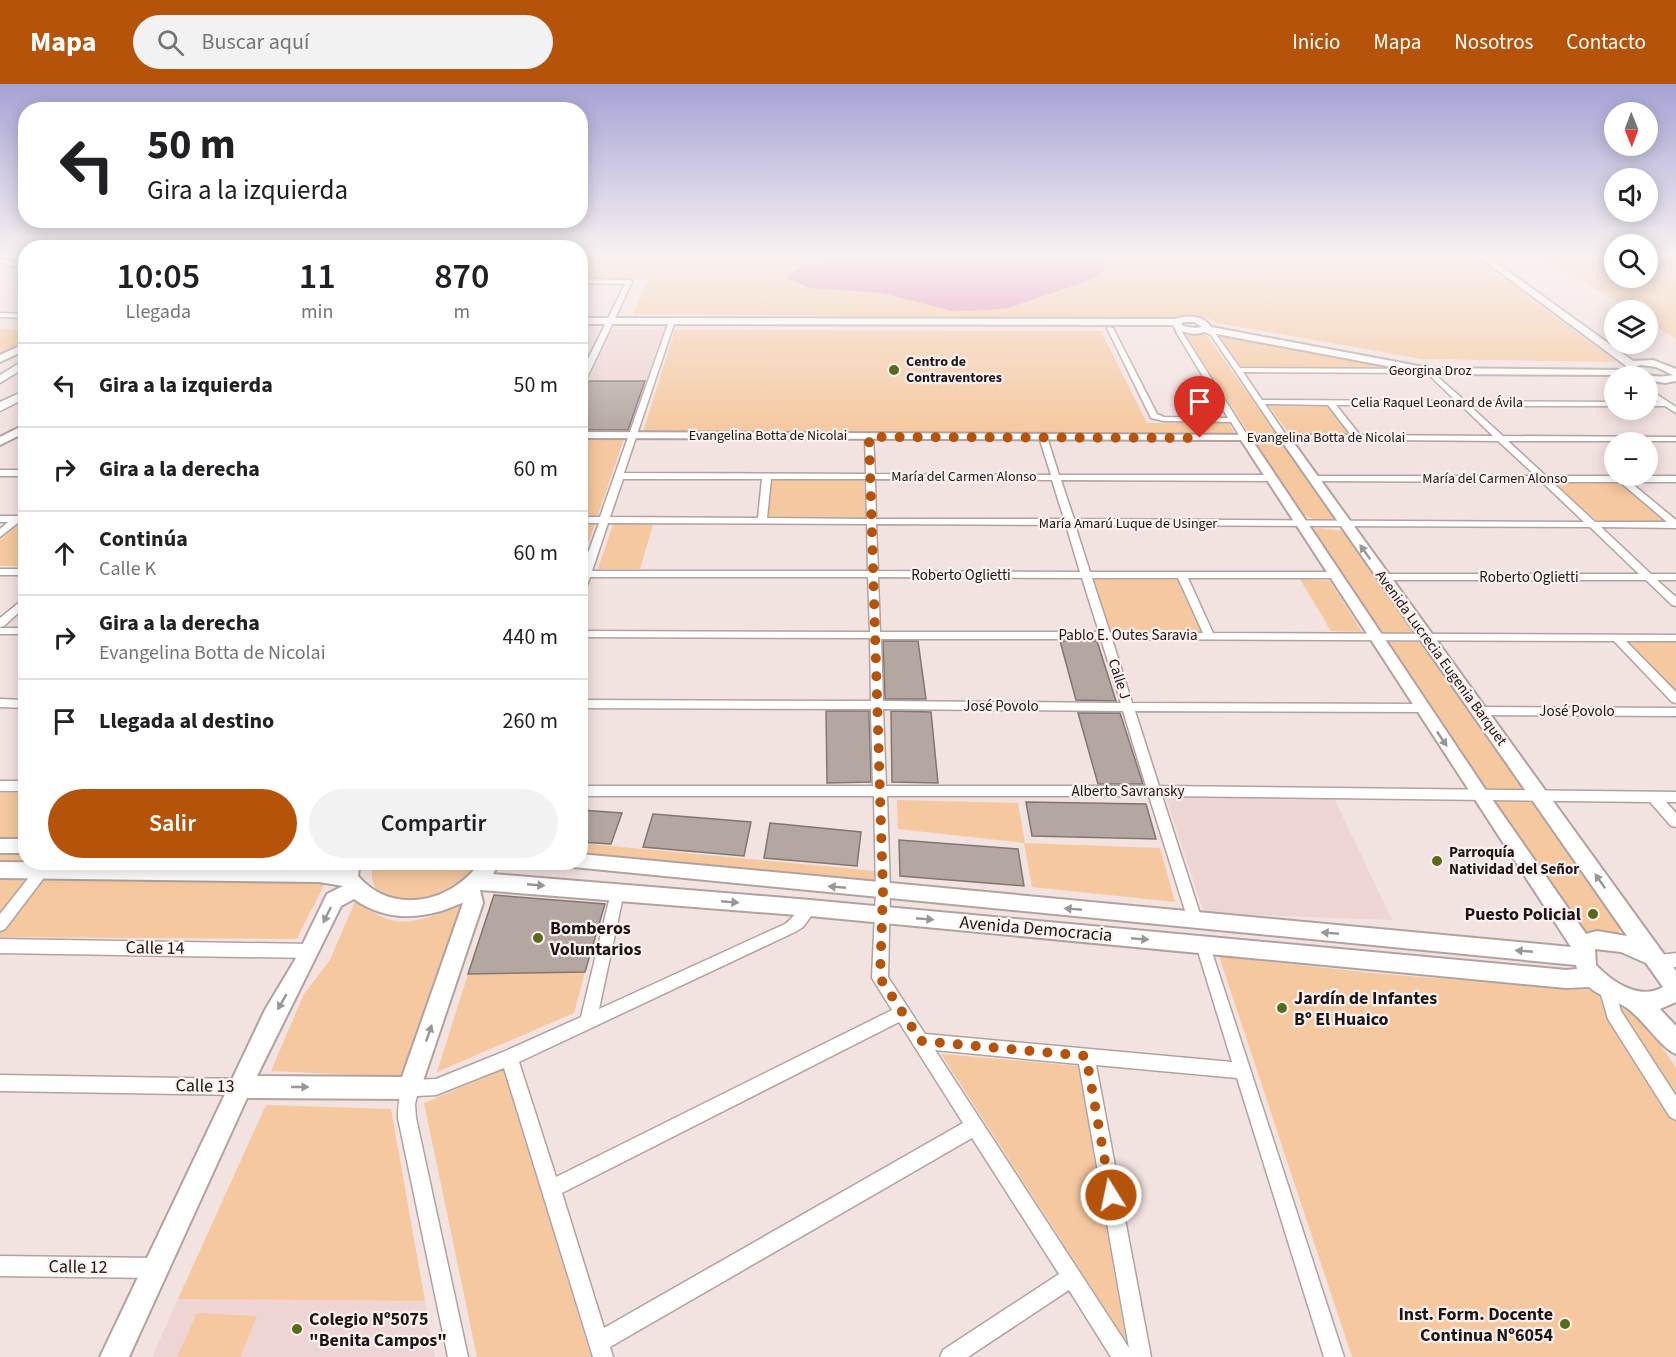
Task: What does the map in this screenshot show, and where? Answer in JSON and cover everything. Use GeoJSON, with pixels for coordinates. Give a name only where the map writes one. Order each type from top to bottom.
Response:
{"type":"FeatureCollection","features":[{"type":"Feature","properties":{"kind":"main road"},"geometry":{"type":"LineString","coordinates":[[0,380],[18,368]]}},
{"type":"Feature","properties":{"kind":"main road"},"geometry":{"type":"LineString","coordinates":[[0,394],[18,384]]}},
{"type":"Feature","properties":{"kind":"main road"},"geometry":{"type":"LineString","coordinates":[[0,407],[18,397]]}},
{"type":"Feature","properties":{"kind":"main road"},"geometry":{"type":"LineString","coordinates":[[0,414],[18,406]]}},
{"type":"Feature","properties":{"kind":"street"},"geometry":{"type":"LineString","coordinates":[[588,367],[612,315]]}},
{"type":"Feature","properties":{"kind":"street"},"geometry":{"type":"LineString","coordinates":[[1558,315],[1623,366]]}},
{"type":"Feature","properties":{"kind":"street"},"geometry":{"type":"LineString","coordinates":[[1581,315],[1586,319]]}},
{"type":"Feature","properties":{"kind":"street"},"geometry":{"type":"LineString","coordinates":[[0,321],[18,322]]}},
{"type":"Feature","properties":{"kind":"street"},"geometry":{"type":"LineString","coordinates":[[588,322],[608,324],[1178,326],[1192,331],[1205,328],[1427,368],[1676,603]]}},
{"type":"Feature","properties":{"kind":"street"},"geometry":{"type":"LineString","coordinates":[[588,326],[608,324]]}},
{"type":"Feature","properties":{"kind":"street"},"geometry":{"type":"LineString","coordinates":[[671,324],[1110,328],[1178,326]]}},
{"type":"Feature","properties":{"kind":"street"},"geometry":{"type":"LineString","coordinates":[[588,571],[671,324]]}},
{"type":"Feature","properties":{"kind":"street"},"geometry":{"type":"LineString","coordinates":[[1178,326],[1179,332],[1233,420],[1583,953],[1584,963],[1600,982],[1614,1014],[1676,1111]]}},
{"type":"Feature","properties":{"kind":"street"},"geometry":{"type":"LineString","coordinates":[[1110,328],[1154,416],[1164,419],[1233,420]]}},
{"type":"Feature","properties":{"kind":"street","name":"Avenida Lucrecia Eugenia Barquet"},"geometry":{"type":"LineString","coordinates":[[1205,328],[1213,334],[1313,479],[1540,796],[1667,961],[1675,986]]}},
{"type":"Feature","properties":{"kind":"street"},"geometry":{"type":"LineString","coordinates":[[0,359],[18,350]]}},
{"type":"Feature","properties":{"kind":"street"},"geometry":{"type":"LineString","coordinates":[[1638,354],[1650,363],[1676,373]]}},
{"type":"Feature","properties":{"kind":"street","name":"Georgina Droz"},"geometry":{"type":"LineString","coordinates":[[1641,366],[1650,363]]}},
{"type":"Feature","properties":{"kind":"street","name":"Georgina Droz"},"geometry":{"type":"LineString","coordinates":[[1237,370],[1427,368],[1604,370]]}},
{"type":"Feature","properties":{"kind":"street"},"geometry":{"type":"LineString","coordinates":[[1658,379],[1676,378]]}},
{"type":"Feature","properties":{"kind":"street"},"geometry":{"type":"LineString","coordinates":[[1658,398],[1676,411]]}},
{"type":"Feature","properties":{"kind":"street","name":"Celia Raquel Leonard de Ávila"},"geometry":{"type":"LineString","coordinates":[[1259,402],[1604,404]]}},
{"type":"Feature","properties":{"kind":"street"},"geometry":{"type":"LineString","coordinates":[[1330,402],[1358,438]]}},
{"type":"Feature","properties":{"kind":"street"},"geometry":{"type":"LineString","coordinates":[[1658,404],[1666,404]]}},
{"type":"Feature","properties":{"kind":"street"},"geometry":{"type":"LineString","coordinates":[[0,442],[18,433]]}},
{"type":"Feature","properties":{"kind":"street","name":"Evangelina Botta de Nicolai"},"geometry":{"type":"LineString","coordinates":[[588,435],[1676,439]]}},
{"type":"Feature","properties":{"kind":"street"},"geometry":{"type":"LineString","coordinates":[[869,437],[883,891],[880,978],[1123,1357]]}},
{"type":"Feature","properties":{"kind":"street","name":"Calle J"},"geometry":{"type":"LineString","coordinates":[[1043,437],[1195,920]]}},
{"type":"Feature","properties":{"kind":"street"},"geometry":{"type":"LineString","coordinates":[[0,473],[18,473]]}},
{"type":"Feature","properties":{"kind":"street","name":"María del Carmen Alonso"},"geometry":{"type":"LineString","coordinates":[[621,476],[1272,478]]}},
{"type":"Feature","properties":{"kind":"street"},"geometry":{"type":"LineString","coordinates":[[762,521],[767,476]]}},
{"type":"Feature","properties":{"kind":"street","name":"María del Carmen Alonso"},"geometry":{"type":"LineString","coordinates":[[1313,479],[1604,479]]}},
{"type":"Feature","properties":{"kind":"street","name":"María del Carmen Alonso"},"geometry":{"type":"LineString","coordinates":[[1658,479],[1676,479]]}},
{"type":"Feature","properties":{"kind":"street"},"geometry":{"type":"LineString","coordinates":[[1630,486],[1676,525]]}},
{"type":"Feature","properties":{"kind":"street"},"geometry":{"type":"LineString","coordinates":[[0,519],[18,519]]}},
{"type":"Feature","properties":{"kind":"street","name":"María Amarú Luque de Usinger"},"geometry":{"type":"LineString","coordinates":[[588,520],[1676,525]]}},
{"type":"Feature","properties":{"kind":"street"},"geometry":{"type":"LineString","coordinates":[[0,534],[18,521]]}},
{"type":"Feature","properties":{"kind":"street"},"geometry":{"type":"LineString","coordinates":[[0,572],[18,572]]}},
{"type":"Feature","properties":{"kind":"street","name":"Roberto Oglietti"},"geometry":{"type":"LineString","coordinates":[[588,574],[1335,575]]}},
{"type":"Feature","properties":{"kind":"street"},"geometry":{"type":"LineString","coordinates":[[1182,575],[1209,635]]}},
{"type":"Feature","properties":{"kind":"street","name":"Roberto Oglietti"},"geometry":{"type":"LineString","coordinates":[[1383,577],[1676,577]]}},
{"type":"Feature","properties":{"kind":"street"},"geometry":{"type":"LineString","coordinates":[[0,624],[18,607]]}},
{"type":"Feature","properties":{"kind":"street"},"geometry":{"type":"LineString","coordinates":[[0,631],[18,631]]}},
{"type":"Feature","properties":{"kind":"street","name":"Pablo E. Outes Saravia"},"geometry":{"type":"LineString","coordinates":[[588,634],[1676,638]]}},
{"type":"Feature","properties":{"kind":"street"},"geometry":{"type":"LineString","coordinates":[[1617,638],[1676,699]]}},
{"type":"Feature","properties":{"kind":"street"},"geometry":{"type":"LineString","coordinates":[[0,703],[18,704]]}},
{"type":"Feature","properties":{"kind":"street","name":"José Povolo"},"geometry":{"type":"LineString","coordinates":[[588,704],[1422,708]]}},
{"type":"Feature","properties":{"kind":"street","name":"José Povolo"},"geometry":{"type":"LineString","coordinates":[[1479,711],[1676,712]]}},
{"type":"Feature","properties":{"kind":"street"},"geometry":{"type":"LineString","coordinates":[[0,786],[18,786]]}},
{"type":"Feature","properties":{"kind":"street","name":"Alberto Savransky"},"geometry":{"type":"LineString","coordinates":[[588,791],[1156,791],[1676,797]]}},
{"type":"Feature","properties":{"kind":"street"},"geometry":{"type":"LineString","coordinates":[[1654,797],[1676,822]]}},
{"type":"Feature","properties":{"kind":"street"},"geometry":{"type":"LineString","coordinates":[[0,846],[18,846]]}},
{"type":"Feature","properties":{"kind":"street","name":"Avenida Democracia"},"geometry":{"type":"LineString","coordinates":[[588,863],[1195,920],[1583,953]]}},
{"type":"Feature","properties":{"kind":"street"},"geometry":{"type":"LineString","coordinates":[[0,870],[18,869]]}},
{"type":"Feature","properties":{"kind":"street"},"geometry":{"type":"LineString","coordinates":[[0,925],[43,870]]}},
{"type":"Feature","properties":{"kind":"street"},"geometry":{"type":"LineString","coordinates":[[162,870],[351,876]]}},
{"type":"Feature","properties":{"kind":"street"},"geometry":{"type":"LineString","coordinates":[[351,876],[369,901],[392,908],[418,908],[446,902],[473,886],[485,870]]}},
{"type":"Feature","properties":{"kind":"street"},"geometry":{"type":"LineString","coordinates":[[114,1357],[273,1017],[310,951],[334,900],[351,876]]}},
{"type":"Feature","properties":{"kind":"street","name":"Avenida Democracia"},"geometry":{"type":"LineString","coordinates":[[473,886],[500,882],[810,908],[1600,982]]}},
{"type":"Feature","properties":{"kind":"street"},"geometry":{"type":"LineString","coordinates":[[458,1357],[407,1118],[406,1104],[473,903],[473,886]]}},
{"type":"Feature","properties":{"kind":"street"},"geometry":{"type":"LineString","coordinates":[[588,1022],[617,892]]}},
{"type":"Feature","properties":{"kind":"street"},"geometry":{"type":"LineString","coordinates":[[410,1088],[436,1087],[509,1058],[790,928],[798,923],[810,908]]}},
{"type":"Feature","properties":{"kind":"street"},"geometry":{"type":"LineString","coordinates":[[1583,953],[1590,942],[1600,939],[1614,940],[1667,961]]}},
{"type":"Feature","properties":{"kind":"street"},"geometry":{"type":"LineString","coordinates":[[1203,945],[1334,1357]]}},
{"type":"Feature","properties":{"kind":"street","name":"Calle 14"},"geometry":{"type":"LineString","coordinates":[[0,946],[310,951]]}},
{"type":"Feature","properties":{"kind":"street"},"geometry":{"type":"LineString","coordinates":[[1600,982],[1632,999],[1658,1021],[1676,1043]]}},
{"type":"Feature","properties":{"kind":"street"},"geometry":{"type":"LineString","coordinates":[[1632,999],[1657,1002],[1672,993],[1675,986]]}},
{"type":"Feature","properties":{"kind":"street"},"geometry":{"type":"LineString","coordinates":[[551,1189],[903,1012]]}},
{"type":"Feature","properties":{"kind":"street"},"geometry":{"type":"LineString","coordinates":[[921,1041],[1244,1071]]}},
{"type":"Feature","properties":{"kind":"street"},"geometry":{"type":"LineString","coordinates":[[1086,1056],[1141,1357]]}},
{"type":"Feature","properties":{"kind":"street"},"geometry":{"type":"LineString","coordinates":[[509,1058],[600,1350],[976,1126]]}},
{"type":"Feature","properties":{"kind":"street","name":"Calle 13"},"geometry":{"type":"LineString","coordinates":[[0,1083],[410,1088]]}},
{"type":"Feature","properties":{"kind":"street","name":"Calle 12"},"geometry":{"type":"LineString","coordinates":[[0,1266],[156,1268]]}},
{"type":"Feature","properties":{"kind":"street"},"geometry":{"type":"LineString","coordinates":[[950,1357],[1072,1277]]}},
{"type":"Feature","properties":{"kind":"shaded area"},"geometry":{"type":"Polygon","coordinates":[[[803,315],[1182,315],[1158,320],[875,319],[874,316],[803,315]]]}},
{"type":"Feature","properties":{"kind":"shaded area"},"geometry":{"type":"Polygon","coordinates":[[[1197,315],[1553,315],[1617,362],[1422,359],[1217,323],[1197,315]]]}},
{"type":"Feature","properties":{"kind":"shaded area"},"geometry":{"type":"Polygon","coordinates":[[[1658,315],[1676,315],[1676,339],[1658,328],[1658,315]]]}},
{"type":"Feature","properties":{"kind":"shaded area"},"geometry":{"type":"Polygon","coordinates":[[[0,329],[18,330],[18,345],[0,354],[0,329]]]}},
{"type":"Feature","properties":{"kind":"shaded area"},"geometry":{"type":"Polygon","coordinates":[[[612,329],[663,329],[647,381],[589,381],[612,329]]]}},
{"type":"Feature","properties":{"kind":"shaded area"},"geometry":{"type":"Polygon","coordinates":[[[675,330],[1101,331],[1147,423],[1229,423],[1235,434],[643,432],[675,330]]]}},
{"type":"Feature","properties":{"kind":"shaded area"},"geometry":{"type":"Polygon","coordinates":[[[1198,333],[1206,335],[1276,432],[1262,435],[1248,432],[1186,335],[1198,333]]]}},
{"type":"Feature","properties":{"kind":"shaded area"},"geometry":{"type":"Polygon","coordinates":[[[1225,336],[1401,370],[1243,369],[1219,337],[1225,336]]]}},
{"type":"Feature","properties":{"kind":"shaded area"},"geometry":{"type":"Polygon","coordinates":[[[1268,405],[1327,405],[1353,435],[1290,435],[1268,405]]]}},
{"type":"Feature","properties":{"kind":"shaded area"},"geometry":{"type":"Polygon","coordinates":[[[588,439],[624,439],[588,544],[588,439]]]}},
{"type":"Feature","properties":{"kind":"shaded area"},"geometry":{"type":"Polygon","coordinates":[[[1256,440],[1277,440],[1285,443],[1335,515],[1333,520],[1318,521],[1301,514],[1255,444],[1256,440]]]}},
{"type":"Feature","properties":{"kind":"shaded area"},"geometry":{"type":"Polygon","coordinates":[[[772,479],[864,479],[866,518],[768,517],[772,479]]]}},
{"type":"Feature","properties":{"kind":"shaded area"},"geometry":{"type":"Polygon","coordinates":[[[1554,482],[1604,482],[1604,486],[1624,486],[1669,523],[1599,523],[1554,482]]]}},
{"type":"Feature","properties":{"kind":"shaded area"},"geometry":{"type":"Polygon","coordinates":[[[18,524],[18,566],[0,566],[0,540],[18,524]]]}},
{"type":"Feature","properties":{"kind":"shaded area"},"geometry":{"type":"Polygon","coordinates":[[[613,524],[653,525],[640,569],[598,569],[613,524]]]}},
{"type":"Feature","properties":{"kind":"shaded area"},"geometry":{"type":"Polygon","coordinates":[[[1315,528],[1346,531],[1415,628],[1414,633],[1385,633],[1374,628],[1313,531],[1315,528]]]}},
{"type":"Feature","properties":{"kind":"shaded area"},"geometry":{"type":"Polygon","coordinates":[[[1090,578],[1180,578],[1203,632],[1108,632],[1090,578]]]}},
{"type":"Feature","properties":{"kind":"shaded area"},"geometry":{"type":"Polygon","coordinates":[[[1300,579],[1330,581],[1362,632],[1331,631],[1300,579]]]}},
{"type":"Feature","properties":{"kind":"shaded area"},"geometry":{"type":"Polygon","coordinates":[[[1617,638],[1676,638],[1676,699],[1617,638]]]}},
{"type":"Feature","properties":{"kind":"shaded area"},"geometry":{"type":"Polygon","coordinates":[[[1386,642],[1423,642],[1621,925],[1618,935],[1597,930],[1580,933],[1386,642]]]}},
{"type":"Feature","properties":{"kind":"shaded area"},"geometry":{"type":"Polygon","coordinates":[[[0,793],[18,793],[18,870],[329,870],[321,892],[297,939],[0,937],[0,793]]]}},
{"type":"Feature","properties":{"kind":"shaded area"},"geometry":{"type":"Polygon","coordinates":[[[1166,798],[1334,798],[1392,920],[1204,913],[1166,798]]]}},
{"type":"Feature","properties":{"kind":"shaded area"},"geometry":{"type":"Polygon","coordinates":[[[897,800],[1018,803],[1025,843],[1160,848],[1175,902],[1032,887],[1024,843],[898,829],[897,800]]]}},
{"type":"Feature","properties":{"kind":"shaded area"},"geometry":{"type":"Polygon","coordinates":[[[588,844],[874,871],[874,885],[588,859],[588,844]]]}},
{"type":"Feature","properties":{"kind":"shaded area"},"geometry":{"type":"Polygon","coordinates":[[[373,870],[473,870],[467,879],[450,890],[431,898],[411,901],[393,899],[380,892],[372,880],[373,870]]]}},
{"type":"Feature","properties":{"kind":"shaded area"},"geometry":{"type":"Polygon","coordinates":[[[356,899],[377,914],[400,922],[420,920],[461,905],[402,1077],[271,1071],[304,994],[330,960],[356,899]]]}},
{"type":"Feature","properties":{"kind":"shaded area"},"geometry":{"type":"Polygon","coordinates":[[[1219,956],[1372,973],[1596,991],[1646,1023],[1676,1068],[1676,1357],[1352,1357],[1219,956]]]}},
{"type":"Feature","properties":{"kind":"shaded area"},"geometry":{"type":"Polygon","coordinates":[[[585,972],[574,1013],[437,1072],[468,974],[585,972]]]}},
{"type":"Feature","properties":{"kind":"shaded area"},"geometry":{"type":"Polygon","coordinates":[[[941,1054],[1078,1066],[1126,1341],[941,1054]]]}},
{"type":"Feature","properties":{"kind":"shaded area"},"geometry":{"type":"Polygon","coordinates":[[[504,1069],[591,1357],[477,1357],[424,1103],[504,1069]]]}},
{"type":"Feature","properties":{"kind":"shaded area"},"geometry":{"type":"Polygon","coordinates":[[[266,1105],[391,1109],[425,1301],[178,1299],[266,1105]]]}},
{"type":"Feature","properties":{"kind":"shaded area","name":"Colegio Nº5075 \"Benita Campos\""},"geometry":{"type":"Polygon","coordinates":[[[178,1299],[425,1301],[435,1357],[152,1357],[178,1299]]]}},
{"type":"Feature","properties":{"kind":"shaded area"},"geometry":{"type":"Polygon","coordinates":[[[197,1313],[257,1316],[240,1357],[177,1357],[197,1313]]]}},
{"type":"Feature","properties":{"kind":"building"},"geometry":{"type":"Polygon","coordinates":[[[589,381],[645,381],[628,430],[588,430],[589,381]]]}},
{"type":"Feature","properties":{"kind":"building"},"geometry":{"type":"Polygon","coordinates":[[[883,641],[918,641],[926,699],[885,699],[883,641]]]}},
{"type":"Feature","properties":{"kind":"building"},"geometry":{"type":"Polygon","coordinates":[[[1060,641],[1097,641],[1116,701],[1076,700],[1060,641]]]}},
{"type":"Feature","properties":{"kind":"building"},"geometry":{"type":"Polygon","coordinates":[[[826,711],[869,711],[871,782],[827,783],[826,711]]]}},
{"type":"Feature","properties":{"kind":"building"},"geometry":{"type":"Polygon","coordinates":[[[891,711],[931,712],[938,783],[892,782],[891,711]]]}},
{"type":"Feature","properties":{"kind":"building"},"geometry":{"type":"Polygon","coordinates":[[[1078,713],[1120,713],[1143,784],[1098,784],[1078,713]]]}},
{"type":"Feature","properties":{"kind":"building"},"geometry":{"type":"Polygon","coordinates":[[[1026,802],[1146,804],[1156,839],[1032,836],[1026,802]]]}},
{"type":"Feature","properties":{"kind":"building"},"geometry":{"type":"Polygon","coordinates":[[[588,811],[622,813],[611,844],[588,843],[588,811]]]}},
{"type":"Feature","properties":{"kind":"building"},"geometry":{"type":"Polygon","coordinates":[[[653,814],[751,822],[744,856],[643,847],[653,814]]]}},
{"type":"Feature","properties":{"kind":"building"},"geometry":{"type":"Polygon","coordinates":[[[770,823],[861,832],[857,866],[764,858],[770,823]]]}},
{"type":"Feature","properties":{"kind":"building"},"geometry":{"type":"Polygon","coordinates":[[[899,840],[1018,849],[1024,886],[900,876],[899,840]]]}},
{"type":"Feature","properties":{"kind":"building","name":"Bomberos Voluntarios"},"geometry":{"type":"Polygon","coordinates":[[[494,895],[605,904],[585,972],[468,974],[494,895]]]}},
{"type":"Feature","properties":{"kind":"place","name":"Centro de Contraventores"},"geometry":{"type":"Point","coordinates":[894,370]}},
{"type":"Feature","properties":{"kind":"place","name":"Parroquía Natividad del Señor"},"geometry":{"type":"Point","coordinates":[1437,861]}},
{"type":"Feature","properties":{"kind":"place","name":"Puesto Policial"},"geometry":{"type":"Point","coordinates":[1593,914]}},
{"type":"Feature","properties":{"kind":"place","name":"Bomberos Voluntarios"},"geometry":{"type":"Point","coordinates":[538,938]}},
{"type":"Feature","properties":{"kind":"place","name":"Jardín de Infantes Bº El Huaico"},"geometry":{"type":"Point","coordinates":[1282,1008]}},
{"type":"Feature","properties":{"kind":"place","name":"Inst. Form. Docente Continua Nº6054"},"geometry":{"type":"Point","coordinates":[1565,1324]}},
{"type":"Feature","properties":{"kind":"place","name":"Colegio Nº5075 \"Benita Campos\""},"geometry":{"type":"Point","coordinates":[297,1329]}},
{"type":"Feature","properties":{"kind":"route"},"geometry":{"type":"LineString","coordinates":[[1111,1195],[1086,1056],[921,1041],[880,978],[883,891],[869,437],[1200,438]]}}]}
